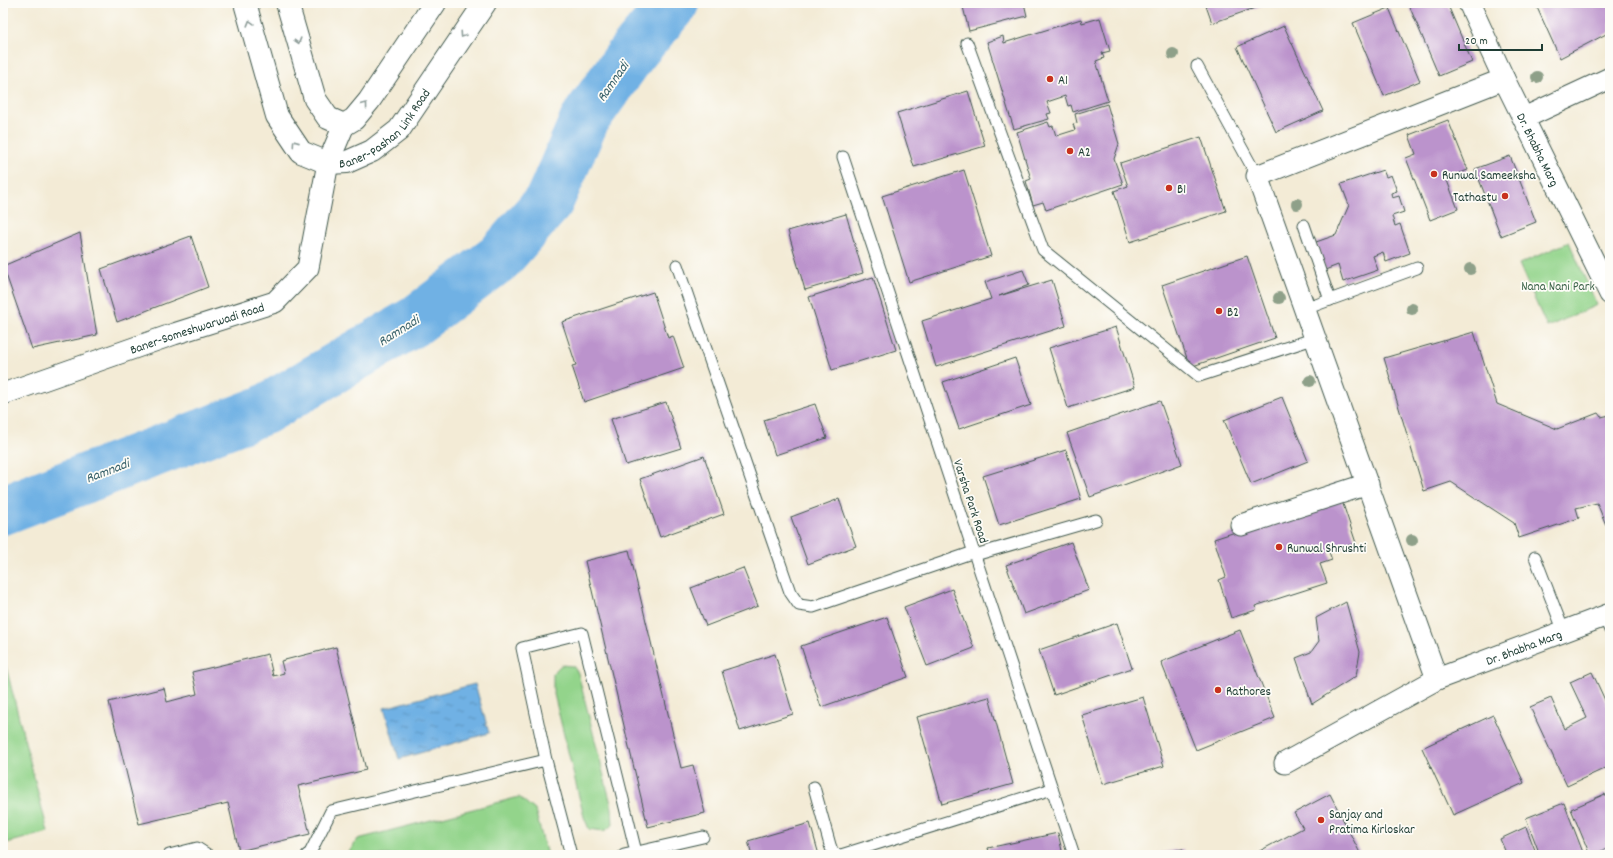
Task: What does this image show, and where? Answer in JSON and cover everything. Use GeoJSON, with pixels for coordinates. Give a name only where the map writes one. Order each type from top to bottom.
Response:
{"type":"FeatureCollection","features":[{"type":"Feature","properties":{"kind":"street","name":"Baner-Pashan Link Road"},"geometry":{"type":"LineString","coordinates":[[244,3],[277,116],[301,152],[328,163],[347,162],[372,151],[399,130],[485,3]]}},
{"type":"Feature","properties":{"kind":"street","name":"Baner-Pashan Link Road"},"geometry":{"type":"LineString","coordinates":[[287,3],[315,99],[328,118],[344,125],[354,119],[369,101],[435,3]]}},
{"type":"Feature","properties":{"kind":"street","name":"Dr. Bhabha Marg"},"geometry":{"type":"LineString","coordinates":[[1470,3],[1504,79],[1610,294]]}},
{"type":"Feature","properties":{"kind":"street"},"geometry":{"type":"LineString","coordinates":[[1524,118],[1610,78]]}},
{"type":"Feature","properties":{"kind":"street"},"geometry":{"type":"LineString","coordinates":[[1437,679],[1257,176],[1504,79]]}},
{"type":"Feature","properties":{"kind":"street","name":"Baner-Someshwarwadi Road"},"geometry":{"type":"LineString","coordinates":[[3,394],[174,334],[275,302],[308,268],[328,163],[344,125]]}},
{"type":"Feature","properties":{"kind":"street"},"geometry":{"type":"LineString","coordinates":[[1241,525],[1368,484]]}},
{"type":"Feature","properties":{"kind":"street","name":"Dr. Bhabha Marg"},"geometry":{"type":"LineString","coordinates":[[1285,763],[1437,679],[1564,632],[1608,620]]}},
{"type":"Feature","properties":{"kind":"lane"},"geometry":{"type":"LineString","coordinates":[[967,43],[1043,250],[1199,376],[1316,338]]}},
{"type":"Feature","properties":{"kind":"lane"},"geometry":{"type":"LineString","coordinates":[[1197,66],[1257,176]]}},
{"type":"Feature","properties":{"kind":"lane","name":"Varsha Park Road"},"geometry":{"type":"LineString","coordinates":[[844,156],[1074,855]]}},
{"type":"Feature","properties":{"kind":"lane"},"geometry":{"type":"LineString","coordinates":[[1304,225],[1330,300]]}},
{"type":"Feature","properties":{"kind":"lane"},"geometry":{"type":"LineString","coordinates":[[677,265],[790,592],[799,604],[813,607],[974,554],[1096,520]]}},
{"type":"Feature","properties":{"kind":"lane"},"geometry":{"type":"LineString","coordinates":[[1305,309],[1417,268]]}},
{"type":"Feature","properties":{"kind":"lane"},"geometry":{"type":"LineString","coordinates":[[1535,558],[1564,632]]}},
{"type":"Feature","properties":{"kind":"lane"},"geometry":{"type":"LineString","coordinates":[[571,855],[546,760],[522,648],[582,633],[636,852]]}},
{"type":"Feature","properties":{"kind":"lane"},"geometry":{"type":"LineString","coordinates":[[307,855],[310,853],[331,811],[546,760]]}},
{"type":"Feature","properties":{"kind":"lane"},"geometry":{"type":"LineString","coordinates":[[814,787],[830,846],[833,853],[840,855],[878,850],[1052,788]]}},
{"type":"Feature","properties":{"kind":"lane"},"geometry":{"type":"LineString","coordinates":[[624,855],[703,837]]}},
{"type":"Feature","properties":{"kind":"lane"},"geometry":{"type":"LineString","coordinates":[[169,855],[197,848],[208,855]]}},
{"type":"Feature","properties":{"kind":"green space","name":"Nana Nani Park"},"geometry":{"type":"Polygon","coordinates":[[[1569,242],[1597,305],[1547,327],[1519,264],[1569,242]]]}},
{"type":"Feature","properties":{"kind":"green space"},"geometry":{"type":"Polygon","coordinates":[[[3,655],[48,832],[3,844],[3,655]]]}},
{"type":"Feature","properties":{"kind":"green space"},"geometry":{"type":"Polygon","coordinates":[[[561,665],[573,666],[578,673],[612,808],[613,825],[604,831],[589,829],[584,817],[553,690],[553,673],[561,665]]]}},
{"type":"Feature","properties":{"kind":"green space"},"geometry":{"type":"Polygon","coordinates":[[[519,797],[535,810],[547,855],[347,855],[358,839],[519,797]]]}},
{"type":"Feature","properties":{"kind":"water"},"geometry":{"type":"Polygon","coordinates":[[[475,684],[489,733],[399,759],[384,708],[475,684]]]}},
{"type":"Feature","properties":{"kind":"building"},"geometry":{"type":"Polygon","coordinates":[[[962,3],[1024,3],[1027,16],[969,31],[962,3]]]}},
{"type":"Feature","properties":{"kind":"building"},"geometry":{"type":"Polygon","coordinates":[[[1205,3],[1269,3],[1212,23],[1205,3]]]}},
{"type":"Feature","properties":{"kind":"building"},"geometry":{"type":"Polygon","coordinates":[[[1408,3],[1447,3],[1472,62],[1439,76],[1408,3]]]}},
{"type":"Feature","properties":{"kind":"building"},"geometry":{"type":"Polygon","coordinates":[[[1535,3],[1610,3],[1610,32],[1560,58],[1535,3]]]}},
{"type":"Feature","properties":{"kind":"building"},"geometry":{"type":"Polygon","coordinates":[[[1389,8],[1420,81],[1384,96],[1353,23],[1389,8]]]}},
{"type":"Feature","properties":{"kind":"building","name":"A1"},"geometry":{"type":"Polygon","coordinates":[[[1100,18],[1110,51],[1102,53],[1104,58],[1096,61],[1108,101],[1073,112],[1071,105],[1068,106],[1065,96],[1047,102],[1051,113],[1047,114],[1049,119],[1014,129],[987,42],[1003,36],[1004,43],[1081,19],[1082,23],[1100,18]]]}},
{"type":"Feature","properties":{"kind":"building"},"geometry":{"type":"Polygon","coordinates":[[[1284,26],[1323,111],[1276,132],[1237,47],[1284,26]]]}},
{"type":"Feature","properties":{"kind":"building"},"geometry":{"type":"Polygon","coordinates":[[[968,91],[985,146],[914,167],[897,113],[968,91]]]}},
{"type":"Feature","properties":{"kind":"building","name":"A2"},"geometry":{"type":"Polygon","coordinates":[[[1107,104],[1119,144],[1114,159],[1123,184],[1046,210],[1043,202],[1033,205],[1026,181],[1031,179],[1017,132],[1048,122],[1050,127],[1053,126],[1056,136],[1075,130],[1073,124],[1077,123],[1075,114],[1107,104]]]}},
{"type":"Feature","properties":{"kind":"building","name":"Runwal Sameeksha"},"geometry":{"type":"Polygon","coordinates":[[[1448,120],[1468,170],[1446,178],[1458,209],[1430,220],[1406,158],[1416,154],[1409,135],[1448,120]]]}},
{"type":"Feature","properties":{"kind":"building","name":"B1"},"geometry":{"type":"Polygon","coordinates":[[[1201,137],[1226,211],[1130,242],[1114,191],[1128,186],[1120,163],[1201,137]]]}},
{"type":"Feature","properties":{"kind":"building","name":"Tathastu"},"geometry":{"type":"Polygon","coordinates":[[[1510,156],[1536,222],[1501,236],[1475,169],[1510,156]]]}},
{"type":"Feature","properties":{"kind":"building"},"geometry":{"type":"Polygon","coordinates":[[[964,170],[991,256],[909,282],[882,196],[964,170]]]}},
{"type":"Feature","properties":{"kind":"building"},"geometry":{"type":"Polygon","coordinates":[[[1383,170],[1386,177],[1391,175],[1397,191],[1391,193],[1392,198],[1399,196],[1404,212],[1392,216],[1395,226],[1400,224],[1410,253],[1386,262],[1383,252],[1373,256],[1378,270],[1343,282],[1338,265],[1325,270],[1316,242],[1336,235],[1349,205],[1341,184],[1383,170]]]}},
{"type":"Feature","properties":{"kind":"building"},"geometry":{"type":"Polygon","coordinates":[[[846,214],[863,273],[805,290],[788,231],[846,214]]]}},
{"type":"Feature","properties":{"kind":"building"},"geometry":{"type":"Polygon","coordinates":[[[80,233],[97,335],[32,349],[3,266],[80,233]]]}},
{"type":"Feature","properties":{"kind":"building"},"geometry":{"type":"Polygon","coordinates":[[[191,236],[208,287],[117,322],[101,269],[191,236]]]}},
{"type":"Feature","properties":{"kind":"building","name":"B2"},"geometry":{"type":"Polygon","coordinates":[[[1247,256],[1275,338],[1190,367],[1162,285],[1247,256]]]}},
{"type":"Feature","properties":{"kind":"building"},"geometry":{"type":"Polygon","coordinates":[[[1023,270],[1029,285],[999,296],[1052,280],[1066,326],[936,367],[922,321],[991,299],[985,282],[1023,270]]]}},
{"type":"Feature","properties":{"kind":"building"},"geometry":{"type":"Polygon","coordinates":[[[873,277],[896,350],[832,370],[809,297],[873,277]]]}},
{"type":"Feature","properties":{"kind":"building"},"geometry":{"type":"Polygon","coordinates":[[[653,292],[668,338],[673,336],[684,368],[584,402],[572,366],[576,365],[562,322],[653,292]]]}},
{"type":"Feature","properties":{"kind":"building"},"geometry":{"type":"Polygon","coordinates":[[[1116,327],[1135,387],[1068,408],[1049,348],[1116,327]]]}},
{"type":"Feature","properties":{"kind":"building"},"geometry":{"type":"Polygon","coordinates":[[[1474,332],[1497,404],[1557,429],[1598,413],[1601,417],[1610,415],[1610,524],[1606,525],[1597,503],[1576,508],[1579,518],[1519,538],[1514,523],[1451,482],[1424,491],[1384,358],[1474,332]]]}},
{"type":"Feature","properties":{"kind":"building"},"geometry":{"type":"Polygon","coordinates":[[[1015,358],[1031,405],[959,429],[943,382],[1015,358]]]}},
{"type":"Feature","properties":{"kind":"building"},"geometry":{"type":"Polygon","coordinates":[[[1282,397],[1308,461],[1251,484],[1224,420],[1282,397]]]}},
{"type":"Feature","properties":{"kind":"building"},"geometry":{"type":"Polygon","coordinates":[[[1160,401],[1182,464],[1090,497],[1067,433],[1160,401]]]}},
{"type":"Feature","properties":{"kind":"building"},"geometry":{"type":"Polygon","coordinates":[[[666,402],[681,448],[626,465],[611,419],[666,402]]]}},
{"type":"Feature","properties":{"kind":"building"},"geometry":{"type":"Polygon","coordinates":[[[815,404],[827,438],[775,455],[764,420],[815,404]]]}},
{"type":"Feature","properties":{"kind":"building"},"geometry":{"type":"Polygon","coordinates":[[[1066,450],[1081,499],[999,525],[983,476],[1066,450]]]}},
{"type":"Feature","properties":{"kind":"building"},"geometry":{"type":"Polygon","coordinates":[[[704,456],[724,514],[660,537],[640,479],[704,456]]]}},
{"type":"Feature","properties":{"kind":"building","name":"Runwal Shrushti"},"geometry":{"type":"Polygon","coordinates":[[[1336,483],[1356,543],[1329,552],[1332,560],[1320,564],[1327,583],[1255,606],[1256,610],[1231,618],[1219,580],[1226,577],[1214,539],[1291,514],[1336,483]]]}},
{"type":"Feature","properties":{"kind":"building"},"geometry":{"type":"Polygon","coordinates":[[[839,499],[856,546],[808,564],[791,517],[839,499]]]}},
{"type":"Feature","properties":{"kind":"building"},"geometry":{"type":"Polygon","coordinates":[[[1071,542],[1089,590],[1024,614],[1006,565],[1071,542]]]}},
{"type":"Feature","properties":{"kind":"building"},"geometry":{"type":"Polygon","coordinates":[[[629,550],[681,768],[693,765],[705,813],[648,827],[585,561],[629,550]]]}},
{"type":"Feature","properties":{"kind":"building"},"geometry":{"type":"Polygon","coordinates":[[[743,568],[758,606],[706,626],[691,588],[743,568]]]}},
{"type":"Feature","properties":{"kind":"building"},"geometry":{"type":"Polygon","coordinates":[[[952,589],[974,648],[927,666],[904,607],[952,589]]]}},
{"type":"Feature","properties":{"kind":"building"},"geometry":{"type":"Polygon","coordinates":[[[1346,602],[1360,652],[1356,676],[1312,704],[1296,658],[1311,652],[1319,641],[1316,618],[1346,602]]]}},
{"type":"Feature","properties":{"kind":"building"},"geometry":{"type":"Polygon","coordinates":[[[887,617],[908,677],[821,707],[801,646],[887,617]]]}},
{"type":"Feature","properties":{"kind":"building"},"geometry":{"type":"Polygon","coordinates":[[[1117,623],[1132,668],[1054,695],[1039,650],[1117,623]]]}},
{"type":"Feature","properties":{"kind":"building","name":"Rathores"},"geometry":{"type":"Polygon","coordinates":[[[1240,630],[1275,718],[1196,750],[1161,662],[1240,630]]]}},
{"type":"Feature","properties":{"kind":"building"},"geometry":{"type":"Polygon","coordinates":[[[336,647],[366,770],[298,786],[310,834],[239,851],[228,803],[139,824],[109,702],[164,688],[167,702],[197,694],[192,672],[268,654],[273,676],[284,673],[281,661],[336,647]]]}},
{"type":"Feature","properties":{"kind":"building"},"geometry":{"type":"Polygon","coordinates":[[[775,654],[793,714],[740,731],[722,671],[775,654]]]}},
{"type":"Feature","properties":{"kind":"building"},"geometry":{"type":"Polygon","coordinates":[[[1592,672],[1610,711],[1610,766],[1567,786],[1530,707],[1551,698],[1565,729],[1587,718],[1570,682],[1592,672]]]}},
{"type":"Feature","properties":{"kind":"building"},"geometry":{"type":"Polygon","coordinates":[[[989,697],[1013,784],[942,804],[917,717],[989,697]]]}},
{"type":"Feature","properties":{"kind":"building"},"geometry":{"type":"Polygon","coordinates":[[[1143,697],[1164,766],[1103,784],[1082,715],[1143,697]]]}},
{"type":"Feature","properties":{"kind":"building"},"geometry":{"type":"Polygon","coordinates":[[[1493,715],[1524,783],[1453,815],[1422,748],[1493,715]]]}},
{"type":"Feature","properties":{"kind":"building","name":"Sanjay and Pratima Kirloskar"},"geometry":{"type":"Polygon","coordinates":[[[1330,794],[1361,855],[1252,855],[1303,828],[1294,813],[1330,794]]]}},
{"type":"Feature","properties":{"kind":"building"},"geometry":{"type":"Polygon","coordinates":[[[1605,794],[1610,806],[1610,848],[1590,855],[1571,809],[1605,794]]]}},
{"type":"Feature","properties":{"kind":"building"},"geometry":{"type":"Polygon","coordinates":[[[1564,803],[1584,855],[1540,855],[1526,818],[1564,803]]]}},
{"type":"Feature","properties":{"kind":"building"},"geometry":{"type":"Polygon","coordinates":[[[810,823],[819,855],[752,855],[748,841],[810,823]]]}},
{"type":"Feature","properties":{"kind":"building"},"geometry":{"type":"Polygon","coordinates":[[[1526,827],[1537,855],[1507,855],[1500,839],[1526,827]]]}},
{"type":"Feature","properties":{"kind":"building"},"geometry":{"type":"Polygon","coordinates":[[[1058,833],[1063,855],[990,855],[988,848],[1058,833]]]}},
{"type":"Feature","properties":{"kind":"building"},"geometry":{"type":"Polygon","coordinates":[[[1183,849],[1185,855],[1153,854],[1183,849]]]}},
{"type":"Feature","properties":{"kind":"waterway","name":"Ramnadi"},"geometry":{"type":"LineString","coordinates":[[3,510],[264,410],[415,321],[499,258],[549,201],[585,119],[632,53],[674,3]]}},
{"type":"Feature","properties":{"kind":"place","name":"A1"},"geometry":{"type":"Point","coordinates":[1050,79]}},
{"type":"Feature","properties":{"kind":"place","name":"A2"},"geometry":{"type":"Point","coordinates":[1070,151]}},
{"type":"Feature","properties":{"kind":"place","name":"Runwal Sameeksha"},"geometry":{"type":"Point","coordinates":[1434,174]}},
{"type":"Feature","properties":{"kind":"place","name":"B1"},"geometry":{"type":"Point","coordinates":[1169,188]}},
{"type":"Feature","properties":{"kind":"place","name":"Tathastu"},"geometry":{"type":"Point","coordinates":[1505,196]}},
{"type":"Feature","properties":{"kind":"place","name":"B2"},"geometry":{"type":"Point","coordinates":[1219,311]}},
{"type":"Feature","properties":{"kind":"place","name":"Runwal Shrushti"},"geometry":{"type":"Point","coordinates":[1279,547]}},
{"type":"Feature","properties":{"kind":"place","name":"Rathores"},"geometry":{"type":"Point","coordinates":[1218,690]}},
{"type":"Feature","properties":{"kind":"place","name":"Sanjay and Pratima Kirloskar"},"geometry":{"type":"Point","coordinates":[1321,820]}}]}
